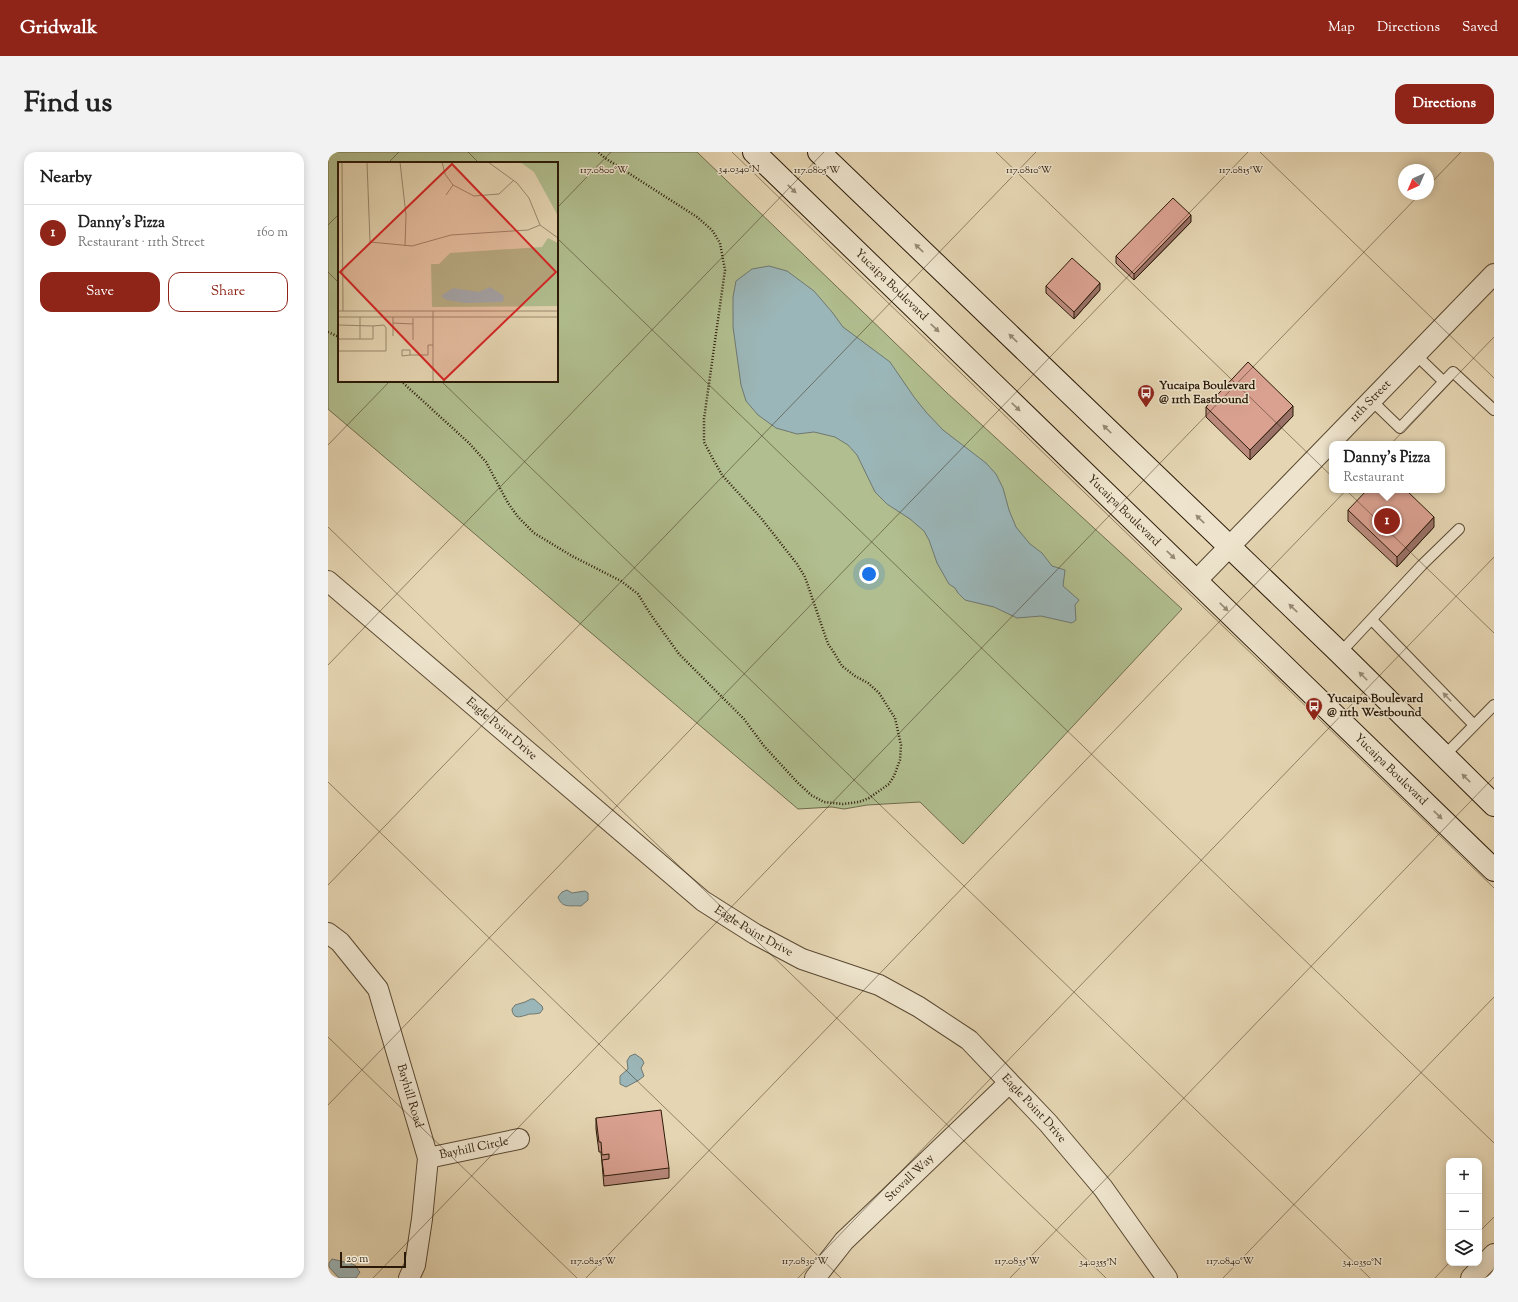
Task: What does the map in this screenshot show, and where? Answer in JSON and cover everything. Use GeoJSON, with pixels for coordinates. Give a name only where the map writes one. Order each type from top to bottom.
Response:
{"type":"FeatureCollection","features":[{"type":"Feature","properties":{"kind":"main road","name":"Yucaipa Boulevard"},"geometry":{"type":"LineString","coordinates":[[754,152],[1494,870]]}},
{"type":"Feature","properties":{"kind":"main road"},"geometry":{"type":"LineString","coordinates":[[819,152],[1340,653],[1494,805]]}},
{"type":"Feature","properties":{"kind":"street","name":"11th Street"},"geometry":{"type":"LineString","coordinates":[[1331,441],[1494,274]]}},
{"type":"Feature","properties":{"kind":"street","name":"11th Street"},"geometry":{"type":"LineString","coordinates":[[1196,580],[1329,443]]}},
{"type":"Feature","properties":{"kind":"street","name":"Eagle Point Drive"},"geometry":{"type":"LineString","coordinates":[[328,581],[703,901],[755,934],[802,959],[879,985],[919,1007],[969,1040],[1048,1123],[1103,1188],[1167,1278]]}},
{"type":"Feature","properties":{"kind":"street","name":"Bayhill Road"},"geometry":{"type":"LineString","coordinates":[[328,933],[340,942],[378,989],[428,1158],[422,1219],[415,1265],[409,1278]]}},
{"type":"Feature","properties":{"kind":"street","name":"Stovall Way"},"geometry":{"type":"LineString","coordinates":[[815,1278],[844,1241],[1010,1083]]}},
{"type":"Feature","properties":{"kind":"street","name":"Bayhill Circle"},"geometry":{"type":"LineString","coordinates":[[428,1158],[519,1139]]}},
{"type":"Feature","properties":{"kind":"street"},"geometry":{"type":"LineString","coordinates":[[1471,1278],[1494,1254]]}},
{"type":"Feature","properties":{"kind":"lane"},"geometry":{"type":"LineString","coordinates":[[1415,354],[1443,381]]}},
{"type":"Feature","properties":{"kind":"lane"},"geometry":{"type":"LineString","coordinates":[[1371,400],[1400,428],[1453,372],[1494,410]]}},
{"type":"Feature","properties":{"kind":"lane"},"geometry":{"type":"LineString","coordinates":[[1340,653],[1422,565],[1459,529]]}},
{"type":"Feature","properties":{"kind":"lane"},"geometry":{"type":"LineString","coordinates":[[1372,620],[1474,725]]}},
{"type":"Feature","properties":{"kind":"lane"},"geometry":{"type":"LineString","coordinates":[[1444,756],[1494,705]]}},
{"type":"Feature","properties":{"kind":"path"},"geometry":{"type":"LineString","coordinates":[[402,382],[469,443],[486,462],[508,503],[518,518],[534,533],[572,556],[621,581],[638,594],[679,654],[744,719],[764,746],[811,795],[824,802],[843,804],[870,798],[889,784],[894,776],[900,760],[901,744],[895,718],[879,693],[868,683],[855,676],[842,666],[828,644],[805,577],[797,564],[761,518],[722,475],[704,442],[704,419],[725,270],[720,243],[712,230],[697,217],[598,152]]}},
{"type":"Feature","properties":{"kind":"path"},"geometry":{"type":"LineString","coordinates":[[328,332],[338,337]]}},
{"type":"Feature","properties":{"kind":"green space"},"geometry":{"type":"Polygon","coordinates":[[[328,152],[697,152],[946,392],[1182,609],[963,844],[920,802],[867,805],[844,809],[832,807],[798,809],[328,409],[328,152]]]}},
{"type":"Feature","properties":{"kind":"water"},"geometry":{"type":"Polygon","coordinates":[[[769,266],[787,271],[814,291],[843,327],[890,362],[914,397],[943,430],[986,463],[996,474],[1003,488],[1009,510],[1016,527],[1030,544],[1042,553],[1052,566],[1065,570],[1063,586],[1079,600],[1075,605],[1076,620],[1072,623],[1041,616],[1017,618],[994,607],[965,600],[955,588],[949,584],[937,563],[929,540],[924,531],[910,519],[887,504],[875,492],[857,455],[848,445],[835,437],[814,432],[797,434],[776,428],[758,415],[746,401],[741,385],[733,327],[733,297],[736,281],[752,269],[769,266]]]}},
{"type":"Feature","properties":{"kind":"water"},"geometry":{"type":"Polygon","coordinates":[[[567,890],[572,893],[585,891],[588,893],[588,900],[581,906],[564,905],[558,897],[562,892],[567,890]]]}},
{"type":"Feature","properties":{"kind":"water"},"geometry":{"type":"Polygon","coordinates":[[[534,999],[542,1006],[543,1009],[540,1013],[518,1017],[514,1015],[512,1009],[515,1005],[534,999]]]}},
{"type":"Feature","properties":{"kind":"water"},"geometry":{"type":"Polygon","coordinates":[[[635,1054],[642,1059],[644,1063],[641,1068],[644,1076],[626,1087],[620,1084],[620,1076],[628,1069],[627,1061],[630,1056],[635,1054]]]}},
{"type":"Feature","properties":{"kind":"water"},"geometry":{"type":"Polygon","coordinates":[[[332,1259],[355,1265],[360,1272],[356,1278],[339,1278],[329,1267],[329,1263],[332,1259]]]}},
{"type":"Feature","properties":{"kind":"building"},"geometry":{"type":"Polygon","coordinates":[[[1173,198],[1191,215],[1134,274],[1116,256],[1173,198]]]}},
{"type":"Feature","properties":{"kind":"building"},"geometry":{"type":"Polygon","coordinates":[[[1072,258],[1100,283],[1074,312],[1046,286],[1072,258]]]}},
{"type":"Feature","properties":{"kind":"building"},"geometry":{"type":"Polygon","coordinates":[[[1248,362],[1293,406],[1250,450],[1206,407],[1248,362]]]}},
{"type":"Feature","properties":{"kind":"building"},"geometry":{"type":"Polygon","coordinates":[[[1364,493],[1409,493],[1434,517],[1397,557],[1348,510],[1364,493]]]}},
{"type":"Feature","properties":{"kind":"building"},"geometry":{"type":"Polygon","coordinates":[[[661,1110],[669,1168],[604,1176],[602,1160],[609,1159],[609,1154],[602,1155],[596,1118],[661,1110]]]}},
{"type":"Feature","properties":{"kind":"place","name":"Yucaipa Boulevard @ 11th Eastbound"},"geometry":{"type":"Point","coordinates":[1146,408]}},
{"type":"Feature","properties":{"kind":"place","name":"Danny's Pizza"},"geometry":{"type":"Point","coordinates":[1387,521]}},
{"type":"Feature","properties":{"kind":"place","name":"Yucaipa Boulevard @ 11th Westbound"},"geometry":{"type":"Point","coordinates":[1314,721]}}]}
